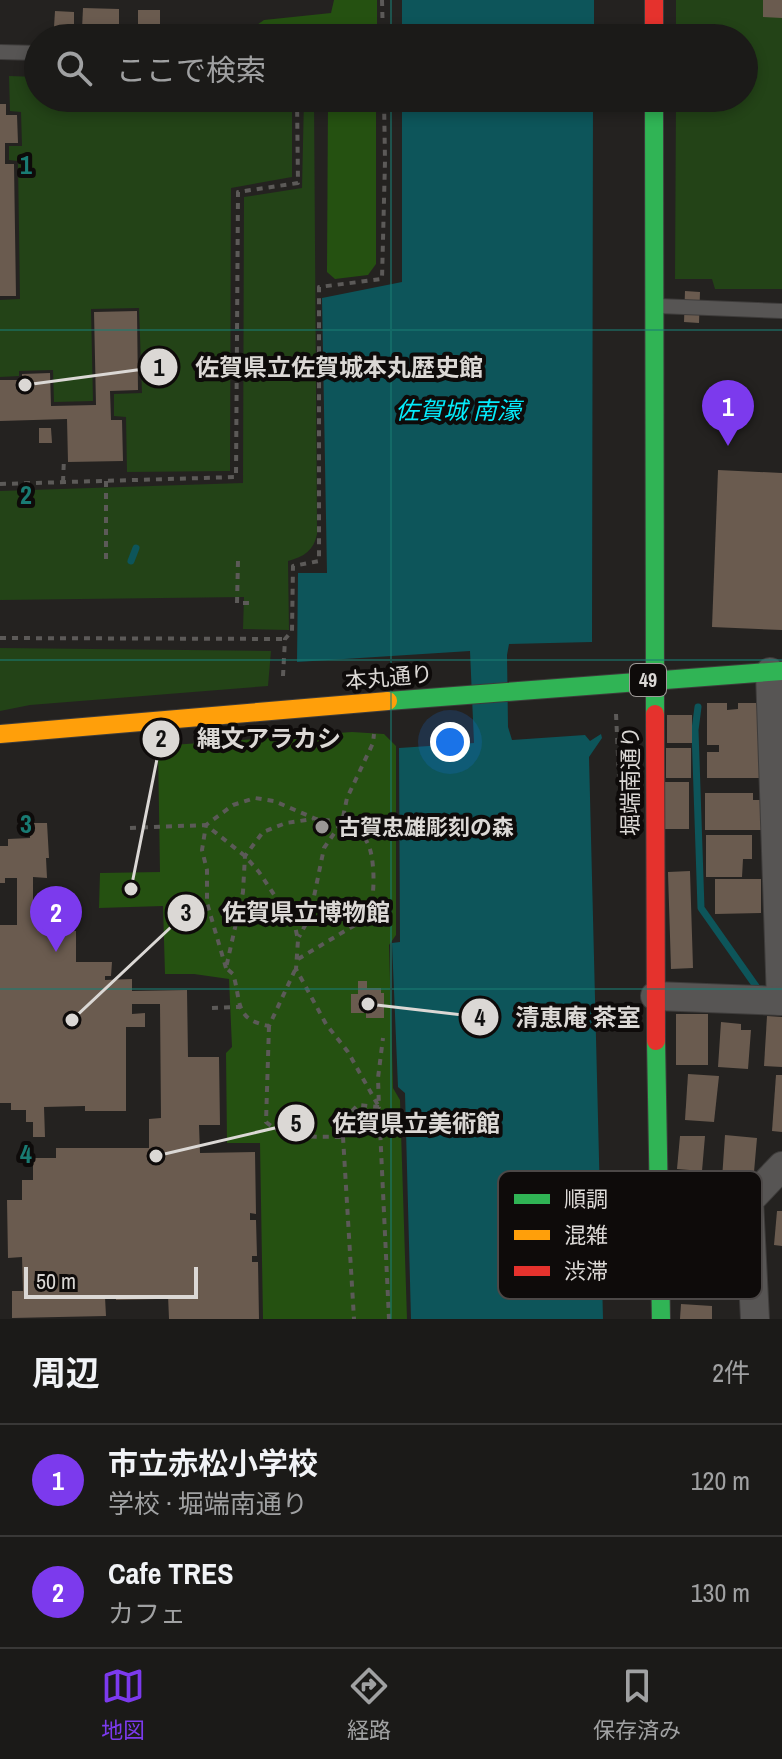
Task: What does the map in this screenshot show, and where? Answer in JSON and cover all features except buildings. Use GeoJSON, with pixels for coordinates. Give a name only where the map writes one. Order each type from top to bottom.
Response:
{"type":"FeatureCollection","features":[{"type":"Feature","properties":{"kind":"street"},"geometry":{"type":"LineString","coordinates":[[654,0],[654,24]]}},
{"type":"Feature","properties":{"kind":"street","name":"堀端南通り"},"geometry":{"type":"LineString","coordinates":[[654,112],[655,996],[658,1171]]}},
{"type":"Feature","properties":{"kind":"street"},"geometry":{"type":"LineString","coordinates":[[655,996],[781,994],[776,671]]}},
{"type":"Feature","properties":{"kind":"street","name":"本丸通り"},"geometry":{"type":"LineString","coordinates":[[0,734],[776,671]]}},
{"type":"Feature","properties":{"kind":"street"},"geometry":{"type":"LineString","coordinates":[[762,1187],[782,1166]]}},
{"type":"Feature","properties":{"kind":"street","name":"堀端南通り"},"geometry":{"type":"LineString","coordinates":[[661,1299],[661,1319]]}},
{"type":"Feature","properties":{"kind":"street"},"geometry":{"type":"LineString","coordinates":[[754,1299],[755,1319]]}},
{"type":"Feature","properties":{"kind":"lane"},"geometry":{"type":"LineString","coordinates":[[0,52],[24,53]]}},
{"type":"Feature","properties":{"kind":"lane"},"geometry":{"type":"LineString","coordinates":[[654,306],[782,311]]}},
{"type":"Feature","properties":{"kind":"path"},"geometry":{"type":"LineString","coordinates":[[382,0],[383,24]]}},
{"type":"Feature","properties":{"kind":"path"},"geometry":{"type":"LineString","coordinates":[[0,484],[236,477],[238,192],[298,183],[297,112]]}},
{"type":"Feature","properties":{"kind":"path"},"geometry":{"type":"LineString","coordinates":[[282,688],[285,639],[292,631],[293,566],[319,561],[319,287],[382,279],[384,112]]}},
{"type":"Feature","properties":{"kind":"path"},"geometry":{"type":"LineString","coordinates":[[63,482],[64,458]]}},
{"type":"Feature","properties":{"kind":"path"},"geometry":{"type":"LineString","coordinates":[[106,481],[106,561]]}},
{"type":"Feature","properties":{"kind":"path"},"geometry":{"type":"LineString","coordinates":[[238,561],[237,603],[250,603]]}},
{"type":"Feature","properties":{"kind":"path"},"geometry":{"type":"LineString","coordinates":[[0,638],[285,639]]}},
{"type":"Feature","properties":{"kind":"path"},"geometry":{"type":"LineString","coordinates":[[298,940],[310,916],[324,848],[342,822],[347,798],[373,743],[374,725]]}},
{"type":"Feature","properties":{"kind":"path"},"geometry":{"type":"LineString","coordinates":[[130,828],[206,825],[233,805],[255,798],[274,801],[316,819]]}},
{"type":"Feature","properties":{"kind":"path"},"geometry":{"type":"LineString","coordinates":[[226,968],[243,892],[245,856],[263,832],[286,823],[316,819],[342,822],[359,831],[369,844],[374,873],[370,913],[297,960]]}},
{"type":"Feature","properties":{"kind":"path"},"geometry":{"type":"LineString","coordinates":[[206,825],[245,856],[259,872],[295,926],[298,940],[296,969],[269,1026],[266,1122],[277,1131],[290,1134],[343,1137]]}},
{"type":"Feature","properties":{"kind":"path"},"geometry":{"type":"LineString","coordinates":[[206,825],[202,850],[207,870],[207,903],[226,968],[233,974],[239,1007],[248,1020],[269,1026]]}},
{"type":"Feature","properties":{"kind":"path"},"geometry":{"type":"LineString","coordinates":[[296,969],[326,1024],[348,1052],[379,1107]]}},
{"type":"Feature","properties":{"kind":"path"},"geometry":{"type":"LineString","coordinates":[[212,1008],[239,1007]]}},
{"type":"Feature","properties":{"kind":"path"},"geometry":{"type":"LineString","coordinates":[[383,1038],[378,1078],[389,1319]]}},
{"type":"Feature","properties":{"kind":"path"},"geometry":{"type":"LineString","coordinates":[[354,1319],[343,1137],[349,1114],[358,1105],[379,1107]]}},
{"type":"Feature","properties":{"kind":"green space"},"geometry":{"type":"Polygon","coordinates":[[[334,0],[377,0],[377,24],[258,24],[264,20],[331,13],[334,0]]]}},
{"type":"Feature","properties":{"kind":"green space"},"geometry":{"type":"Polygon","coordinates":[[[676,0],[782,0],[782,289],[715,289],[712,279],[675,279],[676,112],[758,112],[758,24],[676,24],[676,0]]]}},
{"type":"Feature","properties":{"kind":"green space"},"geometry":{"type":"Polygon","coordinates":[[[9,76],[24,77],[24,112],[292,112],[292,177],[231,188],[230,471],[127,472],[126,417],[114,416],[114,394],[142,393],[139,308],[91,309],[93,401],[54,402],[53,370],[19,371],[19,376],[0,377],[0,300],[20,299],[18,161],[9,160],[9,146],[22,146],[21,112],[10,111],[9,76]]]}},
{"type":"Feature","properties":{"kind":"green space"},"geometry":{"type":"Polygon","coordinates":[[[304,112],[314,112],[317,534],[307,552],[288,561],[289,630],[243,629],[244,597],[0,600],[0,491],[243,483],[244,197],[302,188],[304,112]]]}},
{"type":"Feature","properties":{"kind":"green space"},"geometry":{"type":"Polygon","coordinates":[[[328,112],[376,112],[376,264],[368,275],[335,279],[327,272],[328,112]]]}},
{"type":"Feature","properties":{"kind":"green space"},"geometry":{"type":"Polygon","coordinates":[[[0,648],[271,651],[268,686],[30,705],[0,711],[0,648]]]}},
{"type":"Feature","properties":{"kind":"green space"},"geometry":{"type":"Polygon","coordinates":[[[352,732],[384,734],[396,746],[396,935],[389,945],[393,1088],[400,1100],[407,1319],[263,1319],[260,1143],[227,1143],[226,1053],[232,1047],[229,979],[165,974],[163,906],[99,908],[100,873],[160,872],[158,746],[352,732]]]}},
{"type":"Feature","properties":{"kind":"water"},"geometry":{"type":"Polygon","coordinates":[[[402,0],[594,0],[594,24],[402,24],[402,0]]]}},
{"type":"Feature","properties":{"kind":"water","name":"佐賀城 南濠"},"geometry":{"type":"Polygon","coordinates":[[[402,112],[593,112],[592,642],[509,644],[507,655],[508,727],[512,740],[585,735],[590,741],[601,734],[602,738],[589,757],[599,1171],[498,1171],[498,1299],[603,1299],[603,1319],[411,1319],[405,1093],[398,1087],[392,943],[400,942],[399,748],[474,743],[470,651],[297,662],[298,573],[327,573],[322,298],[402,282],[402,112]]]}},
{"type":"Feature","properties":{"kind":"waterway"},"geometry":{"type":"LineString","coordinates":[[131,561],[136,548]]}},
{"type":"Feature","properties":{"kind":"waterway"},"geometry":{"type":"LineString","coordinates":[[698,707],[695,730],[701,908],[758,989],[763,989]]}},
{"type":"Feature","properties":{"kind":"traffic: fast"},"geometry":{"type":"LineString","coordinates":[[654,112],[655,714]]}},
{"type":"Feature","properties":{"kind":"traffic: fast"},"geometry":{"type":"LineString","coordinates":[[388,701],[782,671]]}},
{"type":"Feature","properties":{"kind":"traffic: fast"},"geometry":{"type":"LineString","coordinates":[[656,1041],[658,1171]]}},
{"type":"Feature","properties":{"kind":"traffic: fast"},"geometry":{"type":"LineString","coordinates":[[661,1299],[661,1319]]}},
{"type":"Feature","properties":{"kind":"traffic: slow"},"geometry":{"type":"LineString","coordinates":[[0,734],[388,701]]}},
{"type":"Feature","properties":{"kind":"traffic: jam"},"geometry":{"type":"LineString","coordinates":[[654,0],[654,24]]}},
{"type":"Feature","properties":{"kind":"traffic: jam"},"geometry":{"type":"LineString","coordinates":[[655,714],[656,1041]]}},
{"type":"Feature","properties":{"kind":"place","name":"佐賀県立佐賀城本丸歴史館"},"geometry":{"type":"Point","coordinates":[25,385]}},
{"type":"Feature","properties":{"kind":"place","name":"市立赤松小学校"},"geometry":{"type":"Point","coordinates":[728,446]}},
{"type":"Feature","properties":{"kind":"place","name":"古賀忠雄彫刻の森"},"geometry":{"type":"Point","coordinates":[322,827]}},
{"type":"Feature","properties":{"kind":"place","name":"縄文アラカシ"},"geometry":{"type":"Point","coordinates":[131,889]}},
{"type":"Feature","properties":{"kind":"place","name":"Cafe TRES"},"geometry":{"type":"Point","coordinates":[56,952]}},
{"type":"Feature","properties":{"kind":"place","name":"清恵庵 茶室"},"geometry":{"type":"Point","coordinates":[368,1004]}},
{"type":"Feature","properties":{"kind":"place","name":"佐賀県立博物館"},"geometry":{"type":"Point","coordinates":[72,1020]}},
{"type":"Feature","properties":{"kind":"place","name":"佐賀県立美術館"},"geometry":{"type":"Point","coordinates":[156,1156]}}]}
